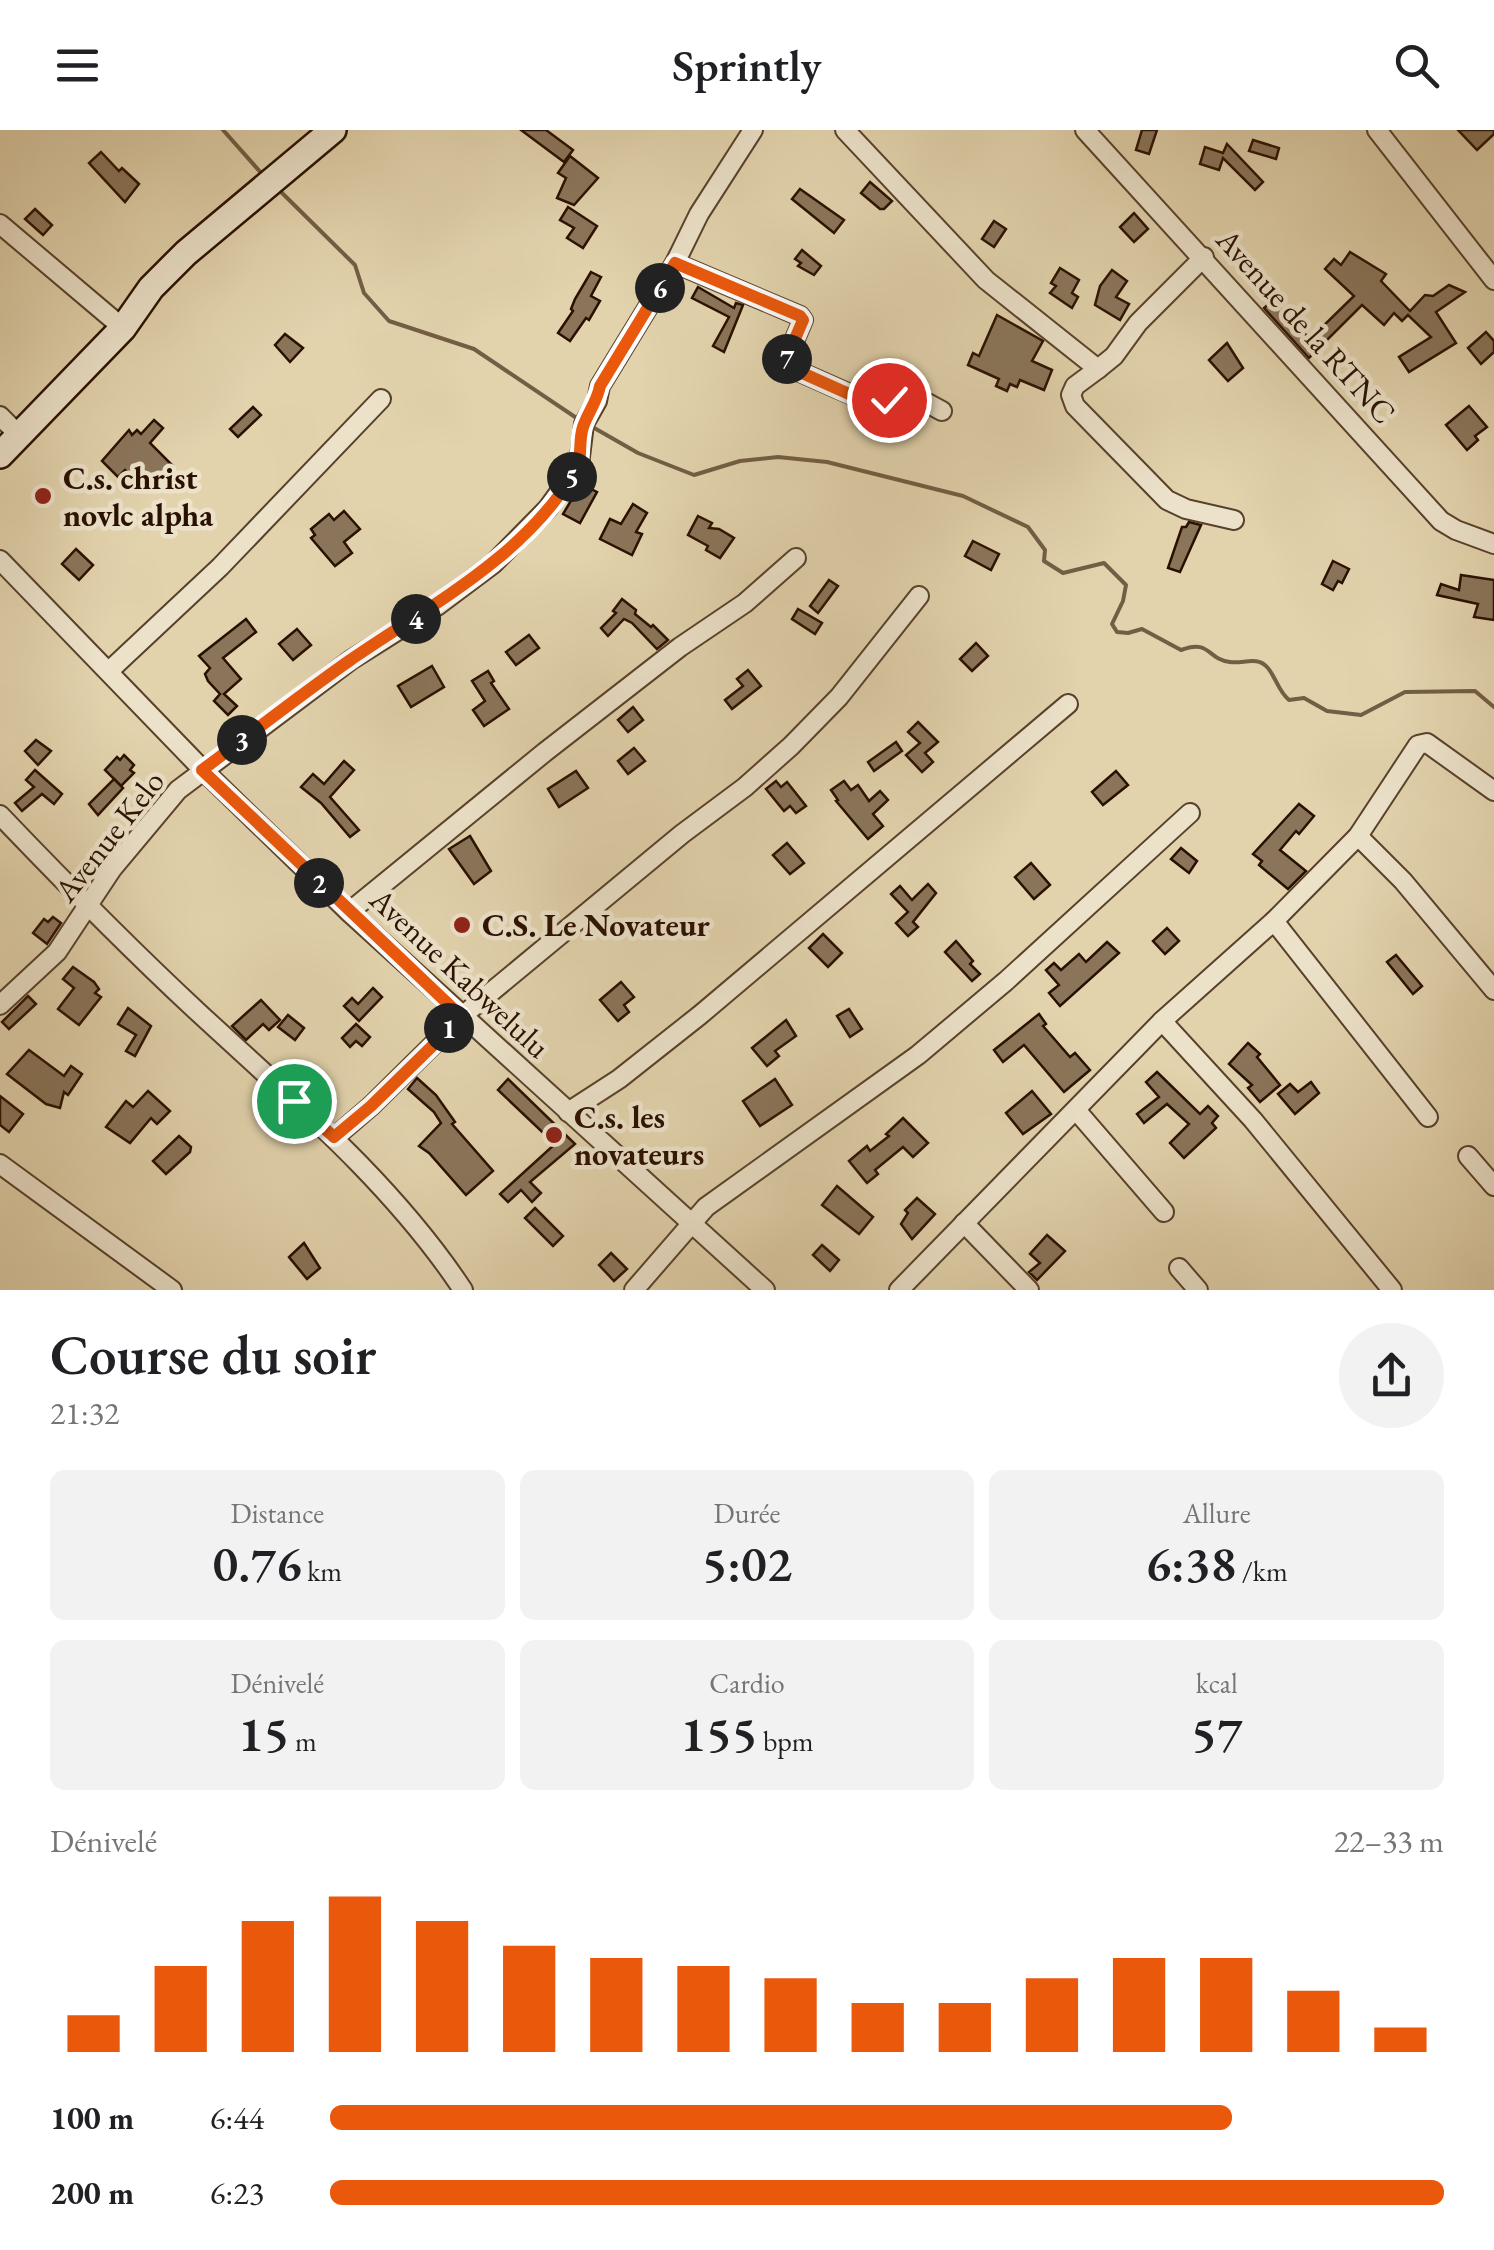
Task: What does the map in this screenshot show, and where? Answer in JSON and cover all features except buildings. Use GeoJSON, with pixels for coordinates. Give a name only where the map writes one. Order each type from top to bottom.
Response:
{"type":"FeatureCollection","features":[{"type":"Feature","properties":{"kind":"street"},"geometry":{"type":"LineString","coordinates":[[0,455],[123,328],[151,288],[186,253],[333,130]]}},
{"type":"Feature","properties":{"kind":"street","name":"Avenue Kelo"},"geometry":{"type":"LineString","coordinates":[[0,1004],[57,952],[112,869],[178,790],[350,660],[437,606],[493,564],[548,508],[579,465],[584,424],[597,401],[600,386],[675,263],[699,214],[753,130]]}},
{"type":"Feature","properties":{"kind":"street"},"geometry":{"type":"LineString","coordinates":[[845,130],[986,280],[1098,368]]}},
{"type":"Feature","properties":{"kind":"street","name":"Avenue de la RTNC"},"geometry":{"type":"LineString","coordinates":[[1086,130],[1441,521],[1494,544]]}},
{"type":"Feature","properties":{"kind":"street"},"geometry":{"type":"LineString","coordinates":[[1378,130],[1494,280]]}},
{"type":"Feature","properties":{"kind":"street"},"geometry":{"type":"LineString","coordinates":[[0,224],[123,328]]}},
{"type":"Feature","properties":{"kind":"street"},"geometry":{"type":"LineString","coordinates":[[1204,257],[1127,335],[1114,356],[1075,386],[1071,395],[1075,406],[1095,428],[1168,500],[1186,510],[1234,520]]}},
{"type":"Feature","properties":{"kind":"street"},"geometry":{"type":"LineString","coordinates":[[675,263],[800,316],[803,320],[786,360],[791,368],[876,406],[903,390],[942,411]]}},
{"type":"Feature","properties":{"kind":"street"},"geometry":{"type":"LineString","coordinates":[[109,670],[206,581],[381,398]]}},
{"type":"Feature","properties":{"kind":"street"},"geometry":{"type":"LineString","coordinates":[[0,416],[19,435]]}},
{"type":"Feature","properties":{"kind":"street"},"geometry":{"type":"LineString","coordinates":[[349,912],[680,647],[745,604],[796,558]]}},
{"type":"Feature","properties":{"kind":"street","name":"Avenue Kabwelulu"},"geometry":{"type":"LineString","coordinates":[[0,560],[202,770],[349,912],[765,1290]]}},
{"type":"Feature","properties":{"kind":"street"},"geometry":{"type":"LineString","coordinates":[[334,1137],[462,1017],[790,746],[839,697],[919,596]]}},
{"type":"Feature","properties":{"kind":"street"},"geometry":{"type":"LineString","coordinates":[[568,1112],[654,1052],[1068,704]]}},
{"type":"Feature","properties":{"kind":"street"},"geometry":{"type":"LineString","coordinates":[[898,1290],[1162,1021],[1274,921],[1358,836],[1422,742],[1494,792]]}},
{"type":"Feature","properties":{"kind":"street"},"geometry":{"type":"LineString","coordinates":[[634,1290],[706,1207],[918,1055],[1006,981],[1190,812]]}},
{"type":"Feature","properties":{"kind":"street"},"geometry":{"type":"LineString","coordinates":[[0,815],[87,906],[334,1137],[441,1258],[464,1290]]}},
{"type":"Feature","properties":{"kind":"street"},"geometry":{"type":"LineString","coordinates":[[1358,836],[1403,882],[1494,990]]}},
{"type":"Feature","properties":{"kind":"street"},"geometry":{"type":"LineString","coordinates":[[1274,921],[1428,1116]]}},
{"type":"Feature","properties":{"kind":"street"},"geometry":{"type":"LineString","coordinates":[[1162,1021],[1253,1120],[1392,1290]]}},
{"type":"Feature","properties":{"kind":"street"},"geometry":{"type":"LineString","coordinates":[[1076,1110],[1164,1212]]}},
{"type":"Feature","properties":{"kind":"street"},"geometry":{"type":"LineString","coordinates":[[1468,1156],[1494,1186]]}},
{"type":"Feature","properties":{"kind":"street"},"geometry":{"type":"LineString","coordinates":[[3,1174],[172,1290]]}},
{"type":"Feature","properties":{"kind":"street"},"geometry":{"type":"LineString","coordinates":[[964,1223],[1029,1290]]}},
{"type":"Feature","properties":{"kind":"street"},"geometry":{"type":"LineString","coordinates":[[1179,1268],[1198,1290]]}},
{"type":"Feature","properties":{"kind":"waterway"},"geometry":{"type":"LineString","coordinates":[[223,130],[263,175]]}},
{"type":"Feature","properties":{"kind":"waterway"},"geometry":{"type":"LineString","coordinates":[[277,188],[355,265],[364,293],[389,321],[474,349],[581,421]]}},
{"type":"Feature","properties":{"kind":"waterway"},"geometry":{"type":"LineString","coordinates":[[589,425],[638,453],[694,475],[740,461],[778,457],[827,462],[963,496],[1028,527],[1045,550],[1044,561],[1063,573],[1104,563],[1126,585],[1112,624],[1117,632],[1142,629],[1181,650],[1198,647],[1222,660],[1259,662],[1267,667],[1289,700],[1304,698],[1327,711],[1361,715],[1405,692],[1475,691],[1494,707]]}},
{"type":"Feature","properties":{"kind":"place","name":"C.s. christ novlc alpha"},"geometry":{"type":"Point","coordinates":[43,496]}},
{"type":"Feature","properties":{"kind":"place","name":"C.S. Le Novateur"},"geometry":{"type":"Point","coordinates":[462,925]}},
{"type":"Feature","properties":{"kind":"place","name":"C.s. les novateurs"},"geometry":{"type":"Point","coordinates":[554,1135]}},
{"type":"Feature","properties":{"kind":"route"},"geometry":{"type":"LineString","coordinates":[[294,1101],[334,1137],[462,1017],[202,770],[350,660],[437,606],[493,564],[548,508],[579,465],[580,437],[600,386],[675,263],[800,316],[803,320],[786,360],[791,368],[876,406],[889,400]]}}]}
